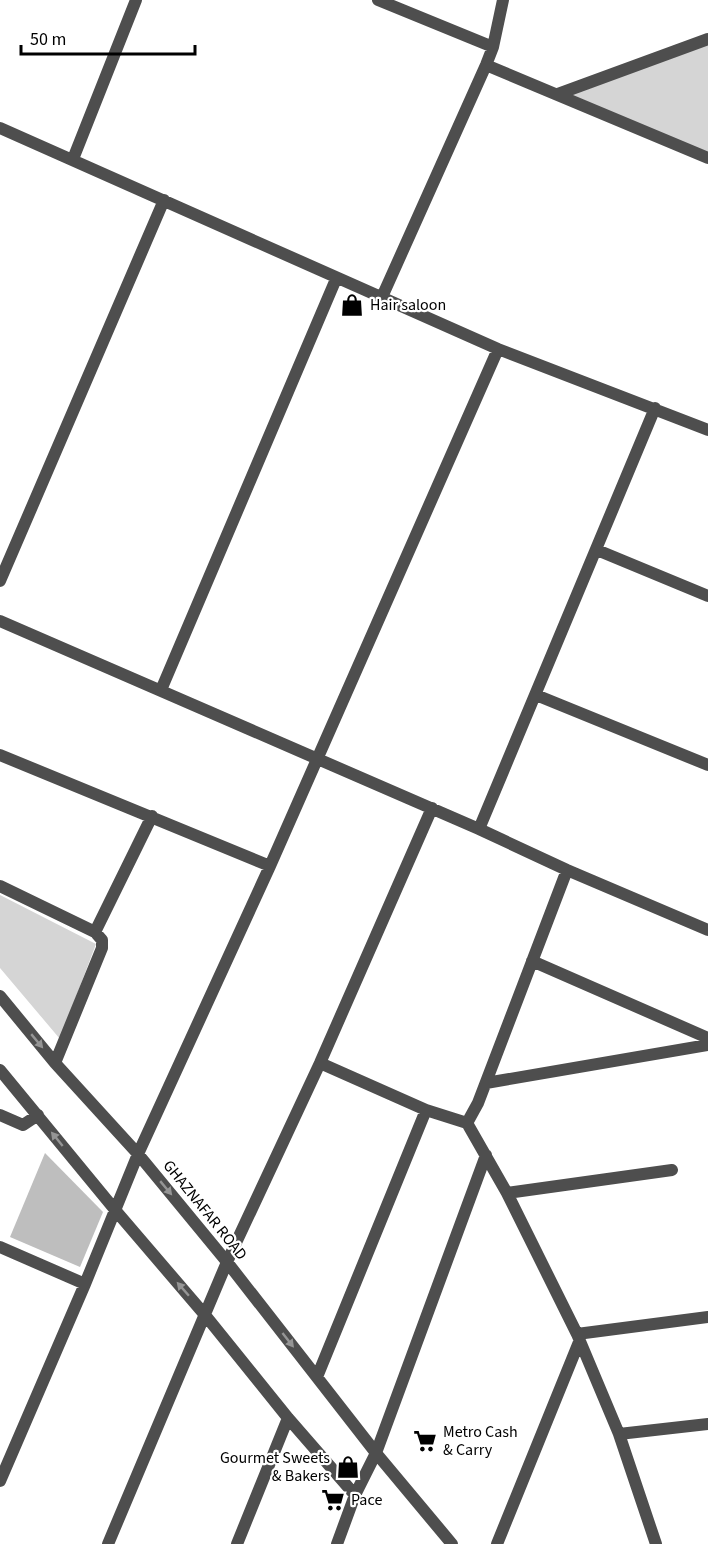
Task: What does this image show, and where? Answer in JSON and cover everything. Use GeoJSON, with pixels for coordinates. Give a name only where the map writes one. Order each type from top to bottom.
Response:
{"type":"FeatureCollection","features":[{"type":"Feature","properties":{"kind":"street"},"geometry":{"type":"LineString","coordinates":[[73,159],[136,0]]}},
{"type":"Feature","properties":{"kind":"street"},"geometry":{"type":"LineString","coordinates":[[378,0],[493,47]]}},
{"type":"Feature","properties":{"kind":"street"},"geometry":{"type":"LineString","coordinates":[[382,297],[493,47],[503,0]]}},
{"type":"Feature","properties":{"kind":"street"},"geometry":{"type":"LineString","coordinates":[[558,94],[708,39]]}},
{"type":"Feature","properties":{"kind":"street"},"geometry":{"type":"LineString","coordinates":[[486,64],[708,158]]}},
{"type":"Feature","properties":{"kind":"street"},"geometry":{"type":"LineString","coordinates":[[0,128],[498,349],[708,430]]}},
{"type":"Feature","properties":{"kind":"street"},"geometry":{"type":"LineString","coordinates":[[0,581],[164,200]]}},
{"type":"Feature","properties":{"kind":"street"},"geometry":{"type":"LineString","coordinates":[[161,690],[336,279]]}},
{"type":"Feature","properties":{"kind":"street"},"geometry":{"type":"LineString","coordinates":[[0,1481],[116,1211],[138,1154],[318,759],[498,349]]}},
{"type":"Feature","properties":{"kind":"street"},"geometry":{"type":"LineString","coordinates":[[479,829],[655,408]]}},
{"type":"Feature","properties":{"kind":"street"},"geometry":{"type":"LineString","coordinates":[[597,550],[708,596]]}},
{"type":"Feature","properties":{"kind":"street"},"geometry":{"type":"LineString","coordinates":[[0,621],[708,930]]}},
{"type":"Feature","properties":{"kind":"street"},"geometry":{"type":"LineString","coordinates":[[536,695],[708,765]]}},
{"type":"Feature","properties":{"kind":"street"},"geometry":{"type":"LineString","coordinates":[[0,755],[270,866]]}},
{"type":"Feature","properties":{"kind":"street"},"geometry":{"type":"LineString","coordinates":[[108,1544],[227,1262],[320,1063],[432,808]]}},
{"type":"Feature","properties":{"kind":"street"},"geometry":{"type":"LineString","coordinates":[[95,932],[152,816]]}},
{"type":"Feature","properties":{"kind":"street"},"geometry":{"type":"LineString","coordinates":[[466,1124],[486,1083],[567,870]]}},
{"type":"Feature","properties":{"kind":"street"},"geometry":{"type":"LineString","coordinates":[[0,886],[95,932],[102,940],[102,948],[55,1063]]}},
{"type":"Feature","properties":{"kind":"street"},"geometry":{"type":"LineString","coordinates":[[532,962],[708,1038]]}},
{"type":"Feature","properties":{"kind":"street","name":"GHAZNAFAR ROAD"},"geometry":{"type":"LineString","coordinates":[[0,996],[55,1063],[138,1154],[227,1262],[376,1453],[452,1544]]}},
{"type":"Feature","properties":{"kind":"street"},"geometry":{"type":"LineString","coordinates":[[486,1083],[708,1045]]}},
{"type":"Feature","properties":{"kind":"street"},"geometry":{"type":"LineString","coordinates":[[320,1063],[426,1110],[466,1124],[507,1193],[578,1338],[619,1434],[656,1544]]}},
{"type":"Feature","properties":{"kind":"street"},"geometry":{"type":"LineString","coordinates":[[0,1070],[288,1418],[355,1495]]}},
{"type":"Feature","properties":{"kind":"street"},"geometry":{"type":"LineString","coordinates":[[317,1377],[426,1110]]}},
{"type":"Feature","properties":{"kind":"street"},"geometry":{"type":"LineString","coordinates":[[0,1115],[24,1125],[38,1115]]}},
{"type":"Feature","properties":{"kind":"street"},"geometry":{"type":"LineString","coordinates":[[337,1544],[355,1495],[376,1453],[486,1155]]}},
{"type":"Feature","properties":{"kind":"street"},"geometry":{"type":"LineString","coordinates":[[507,1193],[672,1170]]}},
{"type":"Feature","properties":{"kind":"street"},"geometry":{"type":"LineString","coordinates":[[0,1246],[85,1284]]}},
{"type":"Feature","properties":{"kind":"street"},"geometry":{"type":"LineString","coordinates":[[578,1338],[708,1317]]}},
{"type":"Feature","properties":{"kind":"street"},"geometry":{"type":"LineString","coordinates":[[496,1544],[578,1338]]}},
{"type":"Feature","properties":{"kind":"street"},"geometry":{"type":"LineString","coordinates":[[237,1544],[288,1418]]}},
{"type":"Feature","properties":{"kind":"street"},"geometry":{"type":"LineString","coordinates":[[619,1434],[708,1424]]}},
{"type":"Feature","properties":{"kind":"shaded area"},"geometry":{"type":"Polygon","coordinates":[[[708,39],[708,158],[558,94],[708,39]]]}},
{"type":"Feature","properties":{"kind":"shaded area"},"geometry":{"type":"Polygon","coordinates":[[[0,895],[96,944],[60,1039],[0,968],[0,895]]]}},
{"type":"Feature","properties":{"kind":"building"},"geometry":{"type":"Polygon","coordinates":[[[45,1153],[103,1212],[80,1267],[10,1237],[45,1153]]]}},
{"type":"Feature","properties":{"kind":"place","name":"Hair saloon"},"geometry":{"type":"Point","coordinates":[352,305]}},
{"type":"Feature","properties":{"kind":"place","name":"Metro Cash & Carry"},"geometry":{"type":"Point","coordinates":[425,1441]}},
{"type":"Feature","properties":{"kind":"place","name":"Gourmet Sweets & Bakers"},"geometry":{"type":"Point","coordinates":[348,1467]}},
{"type":"Feature","properties":{"kind":"place","name":"Pace"},"geometry":{"type":"Point","coordinates":[333,1500]}}]}
